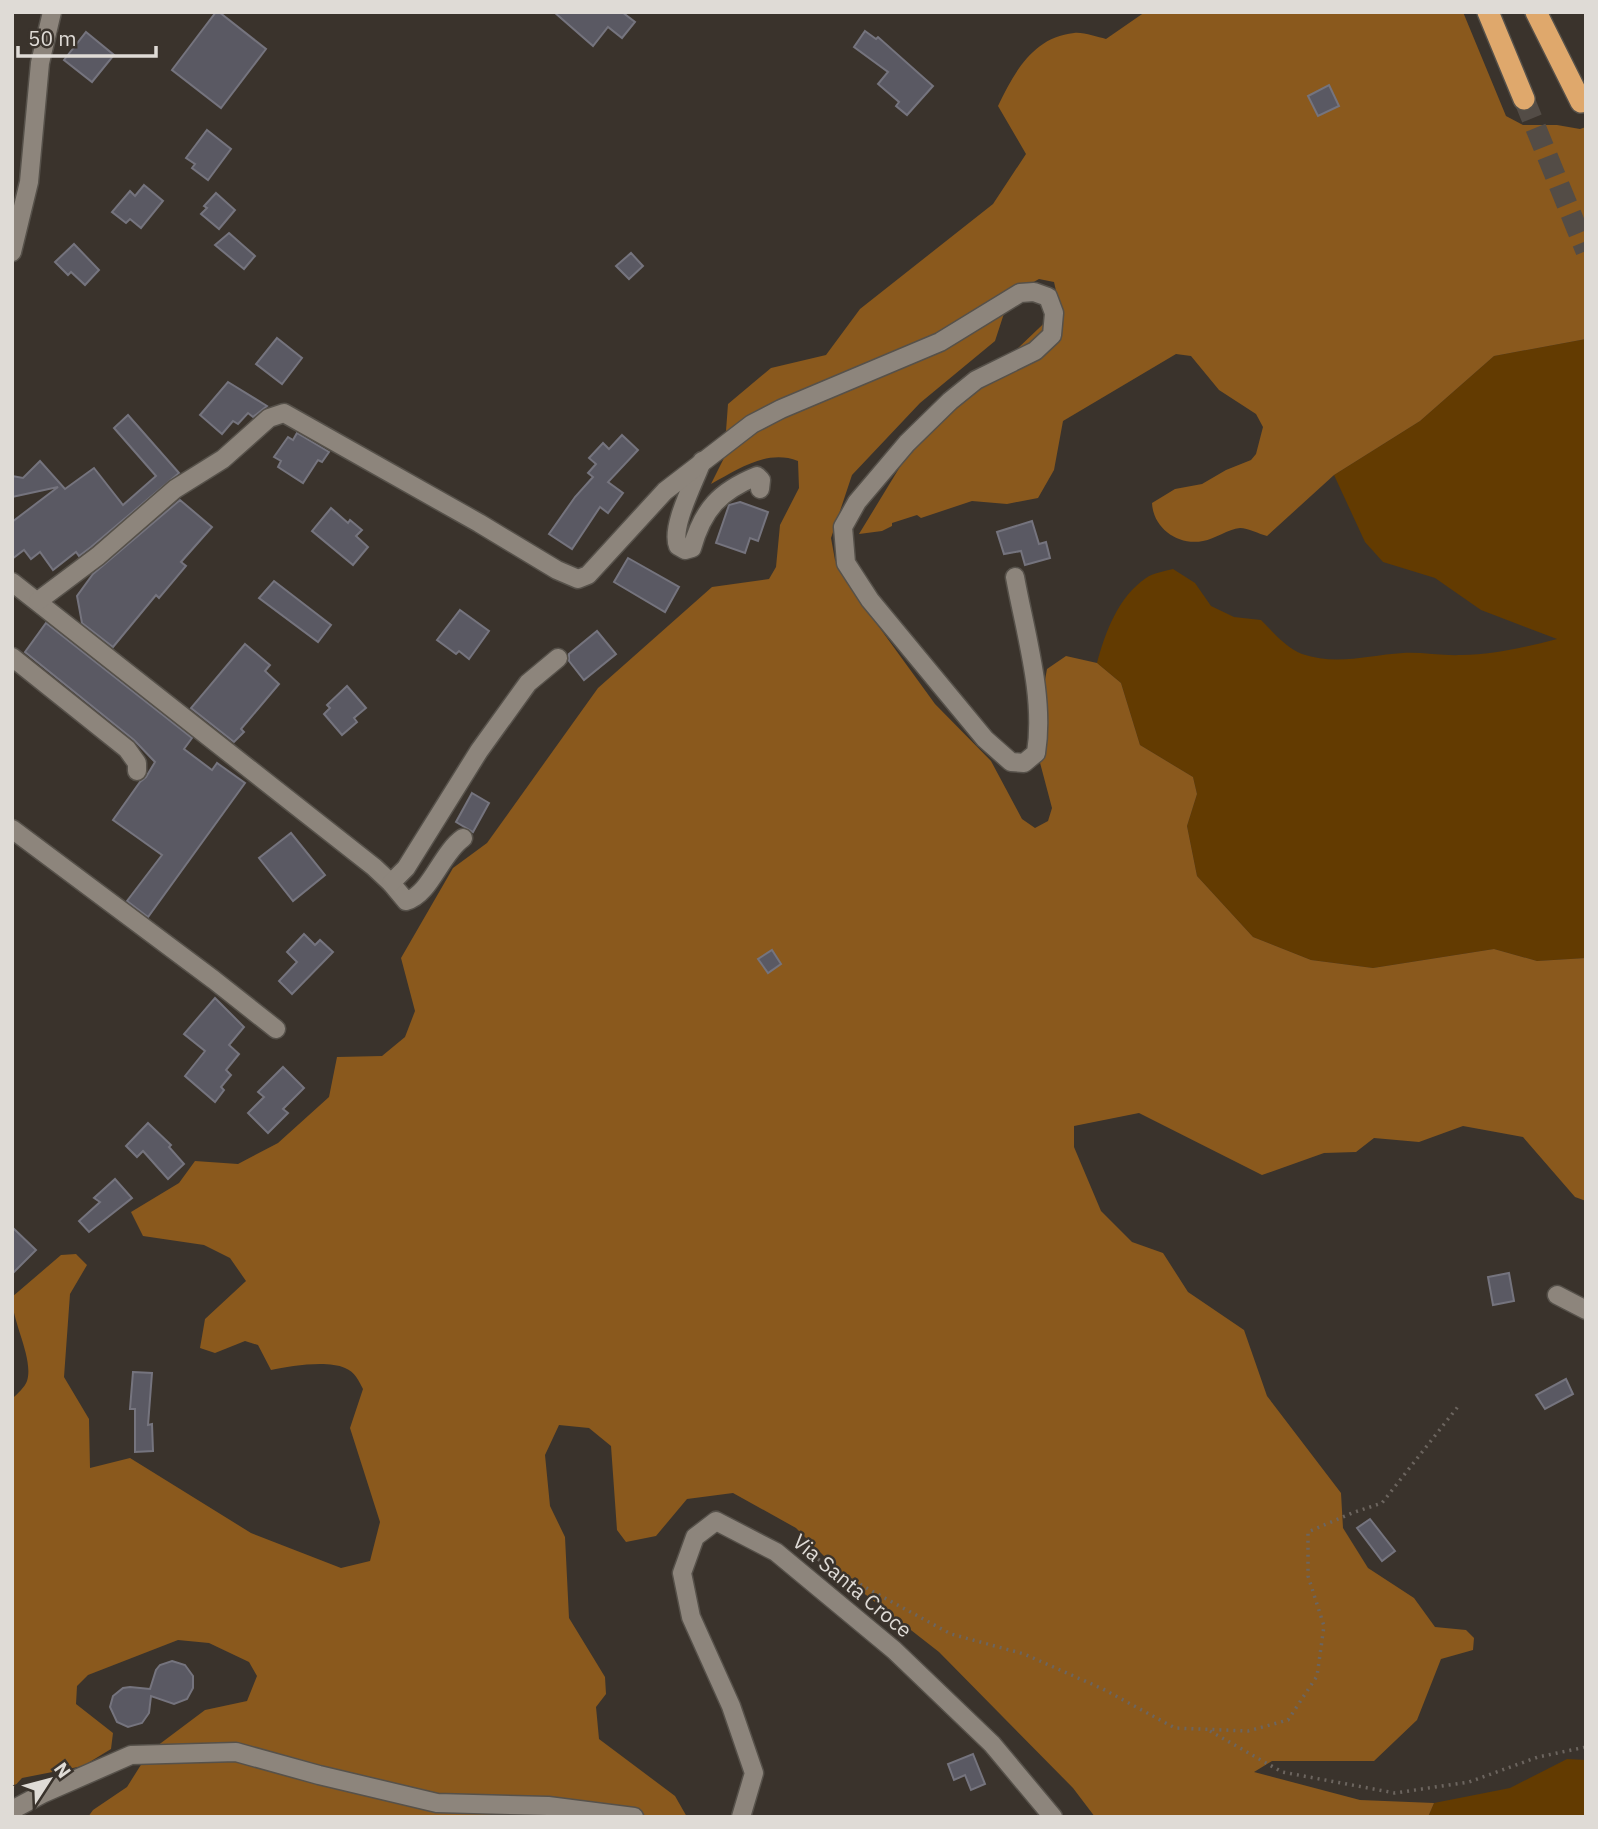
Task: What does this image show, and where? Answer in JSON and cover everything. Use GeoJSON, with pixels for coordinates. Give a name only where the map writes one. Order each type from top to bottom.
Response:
{"type":"FeatureCollection","features":[{"type":"Feature","properties":{"kind":"highway"},"geometry":{"type":"LineString","coordinates":[[1488,12],[1524,99]]}},
{"type":"Feature","properties":{"kind":"highway"},"geometry":{"type":"LineString","coordinates":[[1536,12],[1581,102]]}},
{"type":"Feature","properties":{"kind":"street"},"geometry":{"type":"LineString","coordinates":[[12,252],[29,182],[40,63],[52,12]]}},
{"type":"Feature","properties":{"kind":"street"},"geometry":{"type":"LineString","coordinates":[[38,601],[98,556],[175,489],[222,459],[268,418],[284,412],[557,570],[578,579],[587,575],[665,491],[761,419],[940,342],[1020,293],[1034,292],[1048,297],[1054,313],[1052,335],[1035,351],[976,380],[950,401],[907,443],[857,502],[843,527],[846,563],[870,600],[985,739],[1011,762],[1024,763],[1036,753],[1039,734],[1032,659],[1015,577]]}},
{"type":"Feature","properties":{"kind":"street"},"geometry":{"type":"LineString","coordinates":[[702,461],[678,527],[675,539],[678,547],[685,550],[692,548],[701,520],[724,493],[757,476],[761,480],[760,489]]}},
{"type":"Feature","properties":{"kind":"street"},"geometry":{"type":"LineString","coordinates":[[12,582],[391,883],[406,901],[412,900],[451,846],[463,838]]}},
{"type":"Feature","properties":{"kind":"street"},"geometry":{"type":"LineString","coordinates":[[12,657],[127,749],[137,763],[136,771]]}},
{"type":"Feature","properties":{"kind":"street"},"geometry":{"type":"LineString","coordinates":[[391,883],[406,868],[478,751],[528,683],[558,658]]}},
{"type":"Feature","properties":{"kind":"street"},"geometry":{"type":"LineString","coordinates":[[12,829],[276,1029]]}},
{"type":"Feature","properties":{"kind":"street"},"geometry":{"type":"LineString","coordinates":[[1557,1295],[1586,1310]]}},
{"type":"Feature","properties":{"kind":"street","name":"Via Santa Croce"},"geometry":{"type":"LineString","coordinates":[[741,1817],[754,1773],[731,1706],[691,1617],[682,1573],[695,1536],[716,1521],[776,1552],[894,1650],[992,1744],[1053,1817]]}},
{"type":"Feature","properties":{"kind":"street"},"geometry":{"type":"LineString","coordinates":[[12,1810],[131,1755],[236,1752],[319,1775],[437,1802],[548,1806],[634,1817]]}},
{"type":"Feature","properties":{"kind":"path"},"geometry":{"type":"LineString","coordinates":[[800,1549],[951,1634],[1024,1654],[1103,1689],[1175,1728],[1248,1731],[1288,1720],[1317,1676],[1324,1626],[1308,1576],[1308,1532],[1382,1503],[1460,1404]]}},
{"type":"Feature","properties":{"kind":"path"},"geometry":{"type":"LineString","coordinates":[[1208,1730],[1282,1772],[1395,1793],[1469,1782],[1538,1757],[1586,1747]]}},
{"type":"Feature","properties":{"kind":"shaded area"},"geometry":{"type":"Polygon","coordinates":[[[1145,12],[1463,12],[1506,116],[1523,125],[1557,125],[1580,129],[1586,127],[1586,339],[1494,356],[1420,421],[1334,475],[1267,536],[1240,528],[1203,541],[1185,541],[1168,533],[1153,512],[1152,503],[1175,489],[1202,484],[1251,460],[1256,454],[1263,427],[1256,414],[1219,390],[1191,356],[1176,354],[1063,421],[1054,470],[1038,498],[1007,504],[972,501],[921,518],[917,515],[892,523],[892,526],[882,531],[859,534],[909,452],[1060,308],[1054,282],[1039,279],[1010,295],[995,341],[920,403],[852,475],[831,538],[835,560],[858,598],[935,704],[991,761],[1022,819],[1035,828],[1048,821],[1052,808],[1034,740],[1047,669],[1066,656],[1097,663],[1121,683],[1140,745],[1193,777],[1197,794],[1187,826],[1197,876],[1253,937],[1311,960],[1373,968],[1494,949],[1537,961],[1586,958],[1586,1201],[1575,1197],[1523,1137],[1463,1126],[1419,1142],[1374,1138],[1356,1152],[1324,1153],[1262,1175],[1139,1113],[1074,1126],[1074,1147],[1101,1211],[1132,1242],[1163,1253],[1188,1292],[1244,1330],[1267,1396],[1341,1493],[1343,1528],[1368,1568],[1414,1598],[1435,1627],[1466,1630],[1474,1638],[1473,1650],[1441,1659],[1417,1720],[1374,1761],[1272,1761],[1254,1772],[1360,1800],[1434,1803],[1428,1817],[1095,1817],[1073,1788],[939,1652],[852,1584],[796,1528],[733,1493],[687,1499],[656,1536],[626,1542],[617,1530],[611,1446],[589,1428],[559,1425],[545,1455],[550,1506],[565,1537],[569,1618],[605,1677],[606,1694],[596,1707],[599,1739],[675,1796],[687,1817],[88,1817],[93,1810],[127,1787],[149,1752],[205,1710],[247,1701],[257,1676],[249,1662],[209,1643],[178,1640],[88,1675],[77,1686],[76,1704],[113,1733],[111,1749],[83,1766],[22,1778],[12,1789],[12,1399],[27,1381],[28,1362],[15,1318],[12,1297],[61,1255],[76,1254],[87,1265],[70,1294],[64,1377],[89,1419],[90,1468],[130,1458],[251,1533],[341,1568],[370,1561],[380,1522],[350,1428],[363,1389],[356,1377],[345,1368],[329,1364],[271,1370],[258,1345],[245,1341],[215,1353],[200,1348],[205,1319],[246,1281],[230,1258],[204,1245],[143,1236],[131,1212],[179,1183],[195,1161],[238,1164],[278,1143],[329,1097],[337,1057],[382,1056],[405,1037],[415,1011],[401,958],[453,868],[487,843],[598,688],[712,587],[769,579],[776,567],[780,525],[799,488],[798,461],[775,457],[764,459],[711,484],[724,458],[728,404],[771,368],[826,355],[860,309],[993,204],[1026,154],[998,106],[1018,69],[1036,49],[1047,41],[1074,33],[1106,39],[1145,12]]]}},
{"type":"Feature","properties":{"kind":"shaded area"},"geometry":{"type":"Polygon","coordinates":[[[1586,339],[1586,958],[1537,961],[1494,949],[1373,968],[1311,960],[1253,937],[1197,876],[1187,826],[1197,794],[1193,777],[1140,745],[1121,683],[1097,663],[1120,605],[1146,578],[1173,569],[1195,583],[1211,606],[1234,617],[1261,620],[1291,648],[1315,657],[1352,659],[1410,653],[1474,655],[1557,639],[1481,610],[1435,578],[1383,562],[1365,542],[1334,475],[1420,421],[1494,356],[1586,339]]]}},
{"type":"Feature","properties":{"kind":"shaded area"},"geometry":{"type":"Polygon","coordinates":[[[1567,1759],[1586,1760],[1586,1817],[1428,1817],[1434,1803],[1510,1788],[1567,1759]]]}},
{"type":"Feature","properties":{"kind":"building"},"geometry":{"type":"Polygon","coordinates":[[[216,12],[266,49],[221,108],[172,70],[216,12]]]}},
{"type":"Feature","properties":{"kind":"building"},"geometry":{"type":"Polygon","coordinates":[[[554,12],[622,12],[635,22],[622,38],[608,27],[593,46],[554,12]]]}},
{"type":"Feature","properties":{"kind":"building"},"geometry":{"type":"Polygon","coordinates":[[[865,31],[876,39],[878,37],[933,86],[907,115],[896,106],[899,102],[878,84],[888,72],[854,47],[865,31]]]}},
{"type":"Feature","properties":{"kind":"building"},"geometry":{"type":"Polygon","coordinates":[[[86,32],[114,55],[92,82],[64,60],[86,32]]]}},
{"type":"Feature","properties":{"kind":"building"},"geometry":{"type":"Polygon","coordinates":[[[1329,85],[1339,106],[1318,116],[1308,96],[1329,85]]]}},
{"type":"Feature","properties":{"kind":"building"},"geometry":{"type":"Polygon","coordinates":[[[207,130],[231,149],[208,180],[192,168],[195,164],[186,158],[207,130]]]}},
{"type":"Feature","properties":{"kind":"building"},"geometry":{"type":"Polygon","coordinates":[[[144,185],[163,201],[141,228],[130,219],[126,223],[112,212],[130,191],[135,196],[144,185]]]}},
{"type":"Feature","properties":{"kind":"building"},"geometry":{"type":"Polygon","coordinates":[[[216,193],[235,210],[219,229],[201,214],[207,208],[204,206],[216,193]]]}},
{"type":"Feature","properties":{"kind":"building"},"geometry":{"type":"Polygon","coordinates":[[[229,233],[255,256],[244,269],[215,245],[229,233]]]}},
{"type":"Feature","properties":{"kind":"building"},"geometry":{"type":"Polygon","coordinates":[[[74,244],[99,270],[85,285],[71,272],[68,275],[55,262],[74,244]]]}},
{"type":"Feature","properties":{"kind":"building"},"geometry":{"type":"Polygon","coordinates":[[[631,253],[643,266],[629,279],[616,266],[631,253]]]}},
{"type":"Feature","properties":{"kind":"building"},"geometry":{"type":"Polygon","coordinates":[[[277,338],[302,358],[282,384],[256,364],[277,338]]]}},
{"type":"Feature","properties":{"kind":"building"},"geometry":{"type":"Polygon","coordinates":[[[228,382],[267,406],[253,417],[248,413],[238,424],[233,421],[222,434],[200,415],[228,382]]]}},
{"type":"Feature","properties":{"kind":"building"},"geometry":{"type":"Polygon","coordinates":[[[128,415],[179,473],[91,547],[79,556],[76,552],[53,570],[40,552],[31,559],[24,550],[12,559],[12,522],[58,487],[12,497],[12,476],[23,478],[40,461],[65,489],[94,468],[123,505],[156,476],[114,428],[128,415]]]}},
{"type":"Feature","properties":{"kind":"building"},"geometry":{"type":"Polygon","coordinates":[[[297,433],[329,452],[322,462],[318,460],[303,483],[278,467],[281,461],[274,457],[288,437],[293,440],[297,433]]]}},
{"type":"Feature","properties":{"kind":"building"},"geometry":{"type":"Polygon","coordinates":[[[622,435],[638,450],[608,482],[623,493],[608,513],[600,507],[572,549],[549,534],[593,477],[588,473],[596,464],[589,458],[603,443],[609,449],[622,435]]]}},
{"type":"Feature","properties":{"kind":"building"},"geometry":{"type":"Polygon","coordinates":[[[180,500],[212,527],[181,562],[186,566],[159,598],[156,595],[113,647],[82,623],[77,596],[93,574],[180,500]]]}},
{"type":"Feature","properties":{"kind":"building"},"geometry":{"type":"Polygon","coordinates":[[[740,502],[768,512],[758,541],[750,538],[745,553],[716,543],[729,505],[740,502]]]}},
{"type":"Feature","properties":{"kind":"building"},"geometry":{"type":"Polygon","coordinates":[[[331,508],[348,523],[350,520],[362,530],[356,536],[368,547],[353,565],[312,531],[331,508]]]}},
{"type":"Feature","properties":{"kind":"building"},"geometry":{"type":"Polygon","coordinates":[[[1032,521],[1039,544],[1046,542],[1050,558],[1025,565],[1021,551],[1004,554],[997,532],[1032,521]]]}},
{"type":"Feature","properties":{"kind":"building"},"geometry":{"type":"Polygon","coordinates":[[[628,558],[679,587],[665,612],[614,582],[628,558]]]}},
{"type":"Feature","properties":{"kind":"building"},"geometry":{"type":"Polygon","coordinates":[[[274,581],[331,625],[318,642],[259,598],[274,581]]]}},
{"type":"Feature","properties":{"kind":"building"},"geometry":{"type":"Polygon","coordinates":[[[460,610],[489,631],[469,659],[459,651],[456,654],[437,640],[460,610]]]}},
{"type":"Feature","properties":{"kind":"building"},"geometry":{"type":"Polygon","coordinates":[[[46,623],[192,738],[184,749],[212,770],[217,763],[245,783],[148,917],[127,901],[162,855],[113,820],[155,762],[134,740],[25,652],[46,623]]]}},
{"type":"Feature","properties":{"kind":"building"},"geometry":{"type":"Polygon","coordinates":[[[597,631],[616,654],[584,680],[569,661],[569,654],[597,631]]]}},
{"type":"Feature","properties":{"kind":"building"},"geometry":{"type":"Polygon","coordinates":[[[245,644],[270,665],[265,671],[279,684],[241,729],[244,732],[234,742],[191,708],[245,644]]]}},
{"type":"Feature","properties":{"kind":"building"},"geometry":{"type":"Polygon","coordinates":[[[347,686],[366,708],[354,718],[357,722],[342,735],[324,714],[330,708],[327,705],[347,686]]]}},
{"type":"Feature","properties":{"kind":"building"},"geometry":{"type":"Polygon","coordinates":[[[472,793],[489,803],[473,832],[456,822],[472,793]]]}},
{"type":"Feature","properties":{"kind":"building"},"geometry":{"type":"Polygon","coordinates":[[[291,833],[325,875],[293,901],[259,858],[291,833]]]}},
{"type":"Feature","properties":{"kind":"building"},"geometry":{"type":"Polygon","coordinates":[[[304,934],[315,945],[320,940],[333,952],[292,994],[279,981],[297,962],[287,952],[304,934]]]}},
{"type":"Feature","properties":{"kind":"building"},"geometry":{"type":"Polygon","coordinates":[[[772,950],[781,964],[768,973],[758,959],[772,950]]]}},
{"type":"Feature","properties":{"kind":"building"},"geometry":{"type":"Polygon","coordinates":[[[215,998],[244,1027],[229,1045],[239,1054],[226,1070],[231,1075],[221,1087],[224,1090],[215,1102],[185,1076],[205,1051],[184,1034],[215,998]]]}},
{"type":"Feature","properties":{"kind":"building"},"geometry":{"type":"Polygon","coordinates":[[[283,1067],[304,1088],[283,1109],[288,1113],[268,1133],[248,1113],[264,1097],[258,1092],[283,1067]]]}},
{"type":"Feature","properties":{"kind":"building"},"geometry":{"type":"Polygon","coordinates":[[[148,1123],[171,1145],[169,1147],[184,1164],[168,1179],[143,1151],[137,1157],[126,1146],[148,1123]]]}},
{"type":"Feature","properties":{"kind":"building"},"geometry":{"type":"Polygon","coordinates":[[[115,1179],[132,1198],[89,1232],[79,1221],[100,1202],[94,1198],[115,1179]]]}},
{"type":"Feature","properties":{"kind":"building"},"geometry":{"type":"Polygon","coordinates":[[[12,1227],[36,1250],[12,1274],[12,1227]]]}},
{"type":"Feature","properties":{"kind":"building"},"geometry":{"type":"Polygon","coordinates":[[[1509,1273],[1514,1301],[1493,1305],[1488,1277],[1509,1273]]]}},
{"type":"Feature","properties":{"kind":"building"},"geometry":{"type":"Polygon","coordinates":[[[133,1372],[152,1373],[148,1425],[152,1424],[153,1451],[135,1452],[135,1409],[130,1409],[133,1372]]]}},
{"type":"Feature","properties":{"kind":"building"},"geometry":{"type":"Polygon","coordinates":[[[1566,1379],[1573,1394],[1545,1409],[1536,1395],[1566,1379]]]}},
{"type":"Feature","properties":{"kind":"building"},"geometry":{"type":"Polygon","coordinates":[[[1370,1519],[1395,1551],[1382,1561],[1357,1528],[1370,1519]]]}},
{"type":"Feature","properties":{"kind":"building"},"geometry":{"type":"Polygon","coordinates":[[[172,1661],[185,1665],[193,1676],[193,1688],[187,1699],[174,1704],[151,1696],[149,1713],[142,1723],[128,1727],[117,1722],[110,1707],[113,1696],[123,1688],[150,1689],[156,1670],[160,1665],[172,1661]]]}},
{"type":"Feature","properties":{"kind":"building"},"geometry":{"type":"Polygon","coordinates":[[[973,1754],[985,1784],[971,1790],[965,1775],[954,1780],[948,1764],[973,1754]]]}},
{"type":"Feature","properties":{"kind":"tunnel"},"geometry":{"type":"LineString","coordinates":[[1524,99],[1586,251]]}}]}
